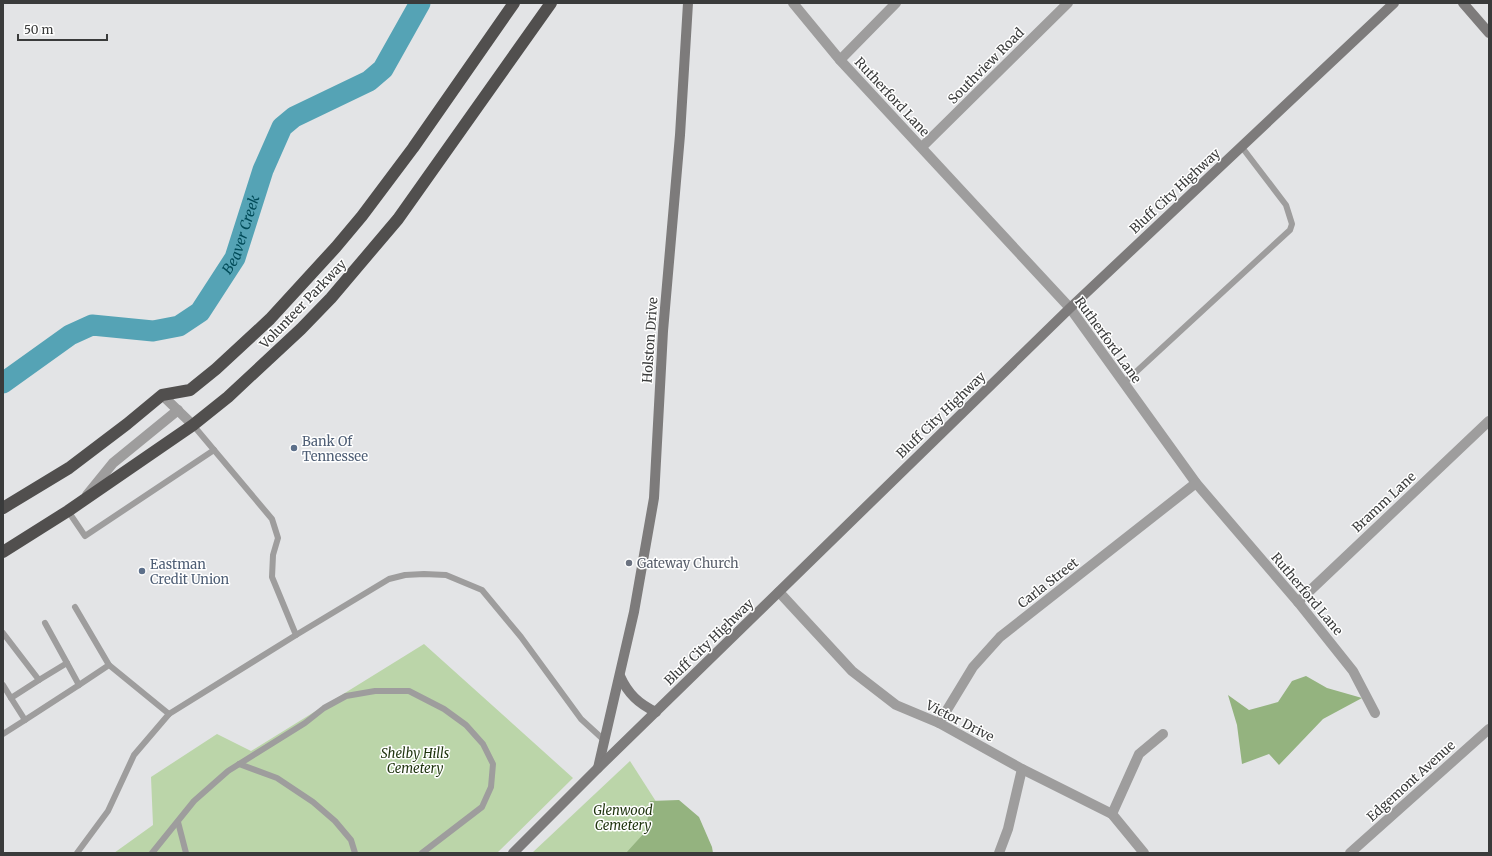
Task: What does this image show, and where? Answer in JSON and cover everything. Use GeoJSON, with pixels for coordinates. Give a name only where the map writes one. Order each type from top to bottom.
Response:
{"type":"FeatureCollection","features":[{"type":"Feature","properties":{"kind":"highway","name":"Volunteer Parkway"},"geometry":{"type":"LineString","coordinates":[[162,394],[190,390],[270,319],[304,283],[336,247],[382,189],[514,3]]}},
{"type":"Feature","properties":{"kind":"highway","name":"Volunteer Parkway"},"geometry":{"type":"LineString","coordinates":[[3,552],[68,511],[193,425],[228,397],[301,329],[331,298],[398,219],[551,3]]}},
{"type":"Feature","properties":{"kind":"highway"},"geometry":{"type":"LineString","coordinates":[[3,508],[69,468],[162,394]]}},
{"type":"Feature","properties":{"kind":"main road","name":"Holston Drive"},"geometry":{"type":"LineString","coordinates":[[598,768],[634,612],[654,498],[663,330],[680,135],[688,3]]}},
{"type":"Feature","properties":{"kind":"main road","name":"Bluff City Highway"},"geometry":{"type":"LineString","coordinates":[[513,853],[598,768],[1070,308],[1394,3]]}},
{"type":"Feature","properties":{"kind":"main road"},"geometry":{"type":"LineString","coordinates":[[1463,3],[1489,32]]}},
{"type":"Feature","properties":{"kind":"main road"},"geometry":{"type":"LineString","coordinates":[[620,676],[626,688],[636,700],[656,712]]}},
{"type":"Feature","properties":{"kind":"street","name":"Rutherford Lane"},"geometry":{"type":"LineString","coordinates":[[793,3],[840,60],[1070,308],[1196,484],[1298,602],[1353,671],[1376,713]]}},
{"type":"Feature","properties":{"kind":"street"},"geometry":{"type":"LineString","coordinates":[[840,60],[896,3]]}},
{"type":"Feature","properties":{"kind":"street","name":"Southview Road"},"geometry":{"type":"LineString","coordinates":[[922,147],[1068,3]]}},
{"type":"Feature","properties":{"kind":"street"},"geometry":{"type":"LineString","coordinates":[[162,394],[193,425]]}},
{"type":"Feature","properties":{"kind":"street"},"geometry":{"type":"LineString","coordinates":[[83,500],[113,463],[178,410]]}},
{"type":"Feature","properties":{"kind":"street","name":"Bramm Lane"},"geometry":{"type":"LineString","coordinates":[[1298,602],[1489,420]]}},
{"type":"Feature","properties":{"kind":"street","name":"Carla Street"},"geometry":{"type":"LineString","coordinates":[[939,723],[973,667],[1000,637],[1196,484]]}},
{"type":"Feature","properties":{"kind":"street","name":"Victor Drive"},"geometry":{"type":"LineString","coordinates":[[779,592],[852,671],[896,705],[939,723],[1022,769],[1112,814],[1144,853]]}},
{"type":"Feature","properties":{"kind":"street","name":"Edgemont Avenue"},"geometry":{"type":"LineString","coordinates":[[1350,853],[1489,729]]}},
{"type":"Feature","properties":{"kind":"street"},"geometry":{"type":"LineString","coordinates":[[1112,814],[1139,754],[1163,734]]}},
{"type":"Feature","properties":{"kind":"street"},"geometry":{"type":"LineString","coordinates":[[999,853],[1008,829],[1022,769]]}},
{"type":"Feature","properties":{"kind":"lane"},"geometry":{"type":"LineString","coordinates":[[1124,383],[1290,230],[1292,224],[1286,205],[1241,146]]}},
{"type":"Feature","properties":{"kind":"lane"},"geometry":{"type":"LineString","coordinates":[[193,425],[272,519],[278,538],[273,555],[272,577],[296,635]]}},
{"type":"Feature","properties":{"kind":"lane"},"geometry":{"type":"LineString","coordinates":[[68,511],[85,536],[214,450]]}},
{"type":"Feature","properties":{"kind":"lane"},"geometry":{"type":"LineString","coordinates":[[77,853],[108,811],[134,755],[169,714],[389,579],[411,574],[446,575],[482,590],[521,637],[581,719],[605,741]]}},
{"type":"Feature","properties":{"kind":"lane"},"geometry":{"type":"LineString","coordinates":[[75,607],[109,665],[169,714]]}},
{"type":"Feature","properties":{"kind":"lane"},"geometry":{"type":"LineString","coordinates":[[45,623],[79,685]]}},
{"type":"Feature","properties":{"kind":"lane"},"geometry":{"type":"LineString","coordinates":[[3,633],[39,680]]}},
{"type":"Feature","properties":{"kind":"lane"},"geometry":{"type":"LineString","coordinates":[[11,698],[67,662]]}},
{"type":"Feature","properties":{"kind":"lane"},"geometry":{"type":"LineString","coordinates":[[3,734],[109,665]]}},
{"type":"Feature","properties":{"kind":"lane"},"geometry":{"type":"LineString","coordinates":[[3,685],[24,720]]}},
{"type":"Feature","properties":{"kind":"lane"},"geometry":{"type":"LineString","coordinates":[[152,853],[194,801],[228,771],[305,722],[324,708],[346,696],[375,691],[409,692],[444,709],[466,725],[483,744],[493,764],[491,787],[482,807],[422,853]]}},
{"type":"Feature","properties":{"kind":"lane"},"geometry":{"type":"LineString","coordinates":[[239,764],[277,778],[313,802],[335,820],[351,840],[355,853]]}},
{"type":"Feature","properties":{"kind":"lane"},"geometry":{"type":"LineString","coordinates":[[178,822],[186,853]]}},
{"type":"Feature","properties":{"kind":"green space","name":"Shelby Hills Cemetery"},"geometry":{"type":"Polygon","coordinates":[[[424,644],[573,778],[497,853],[114,853],[153,825],[151,777],[217,734],[251,751],[424,644]]]}},
{"type":"Feature","properties":{"kind":"green space"},"geometry":{"type":"Polygon","coordinates":[[[1306,676],[1327,688],[1362,698],[1323,719],[1279,765],[1269,754],[1242,764],[1237,725],[1228,695],[1249,710],[1278,702],[1292,681],[1306,676]]]}},
{"type":"Feature","properties":{"kind":"green space","name":"Glenwood Cemetery"},"geometry":{"type":"Polygon","coordinates":[[[630,761],[689,853],[532,853],[630,761]]]}},
{"type":"Feature","properties":{"kind":"green space"},"geometry":{"type":"Polygon","coordinates":[[[679,800],[699,817],[712,847],[713,853],[626,853],[646,831],[650,801],[679,800]]]}},
{"type":"Feature","properties":{"kind":"waterway","name":"Beaver Creek"},"geometry":{"type":"LineString","coordinates":[[3,383],[70,335],[92,325],[153,331],[179,326],[200,312],[235,258],[263,170],[282,127],[294,117],[369,81],[383,69],[420,3]]}},
{"type":"Feature","properties":{"kind":"place","name":"Bank Of Tennessee"},"geometry":{"type":"Point","coordinates":[294,448]}},
{"type":"Feature","properties":{"kind":"place","name":"Gateway Church"},"geometry":{"type":"Point","coordinates":[629,563]}},
{"type":"Feature","properties":{"kind":"place","name":"Eastman Credit Union"},"geometry":{"type":"Point","coordinates":[142,571]}}]}
